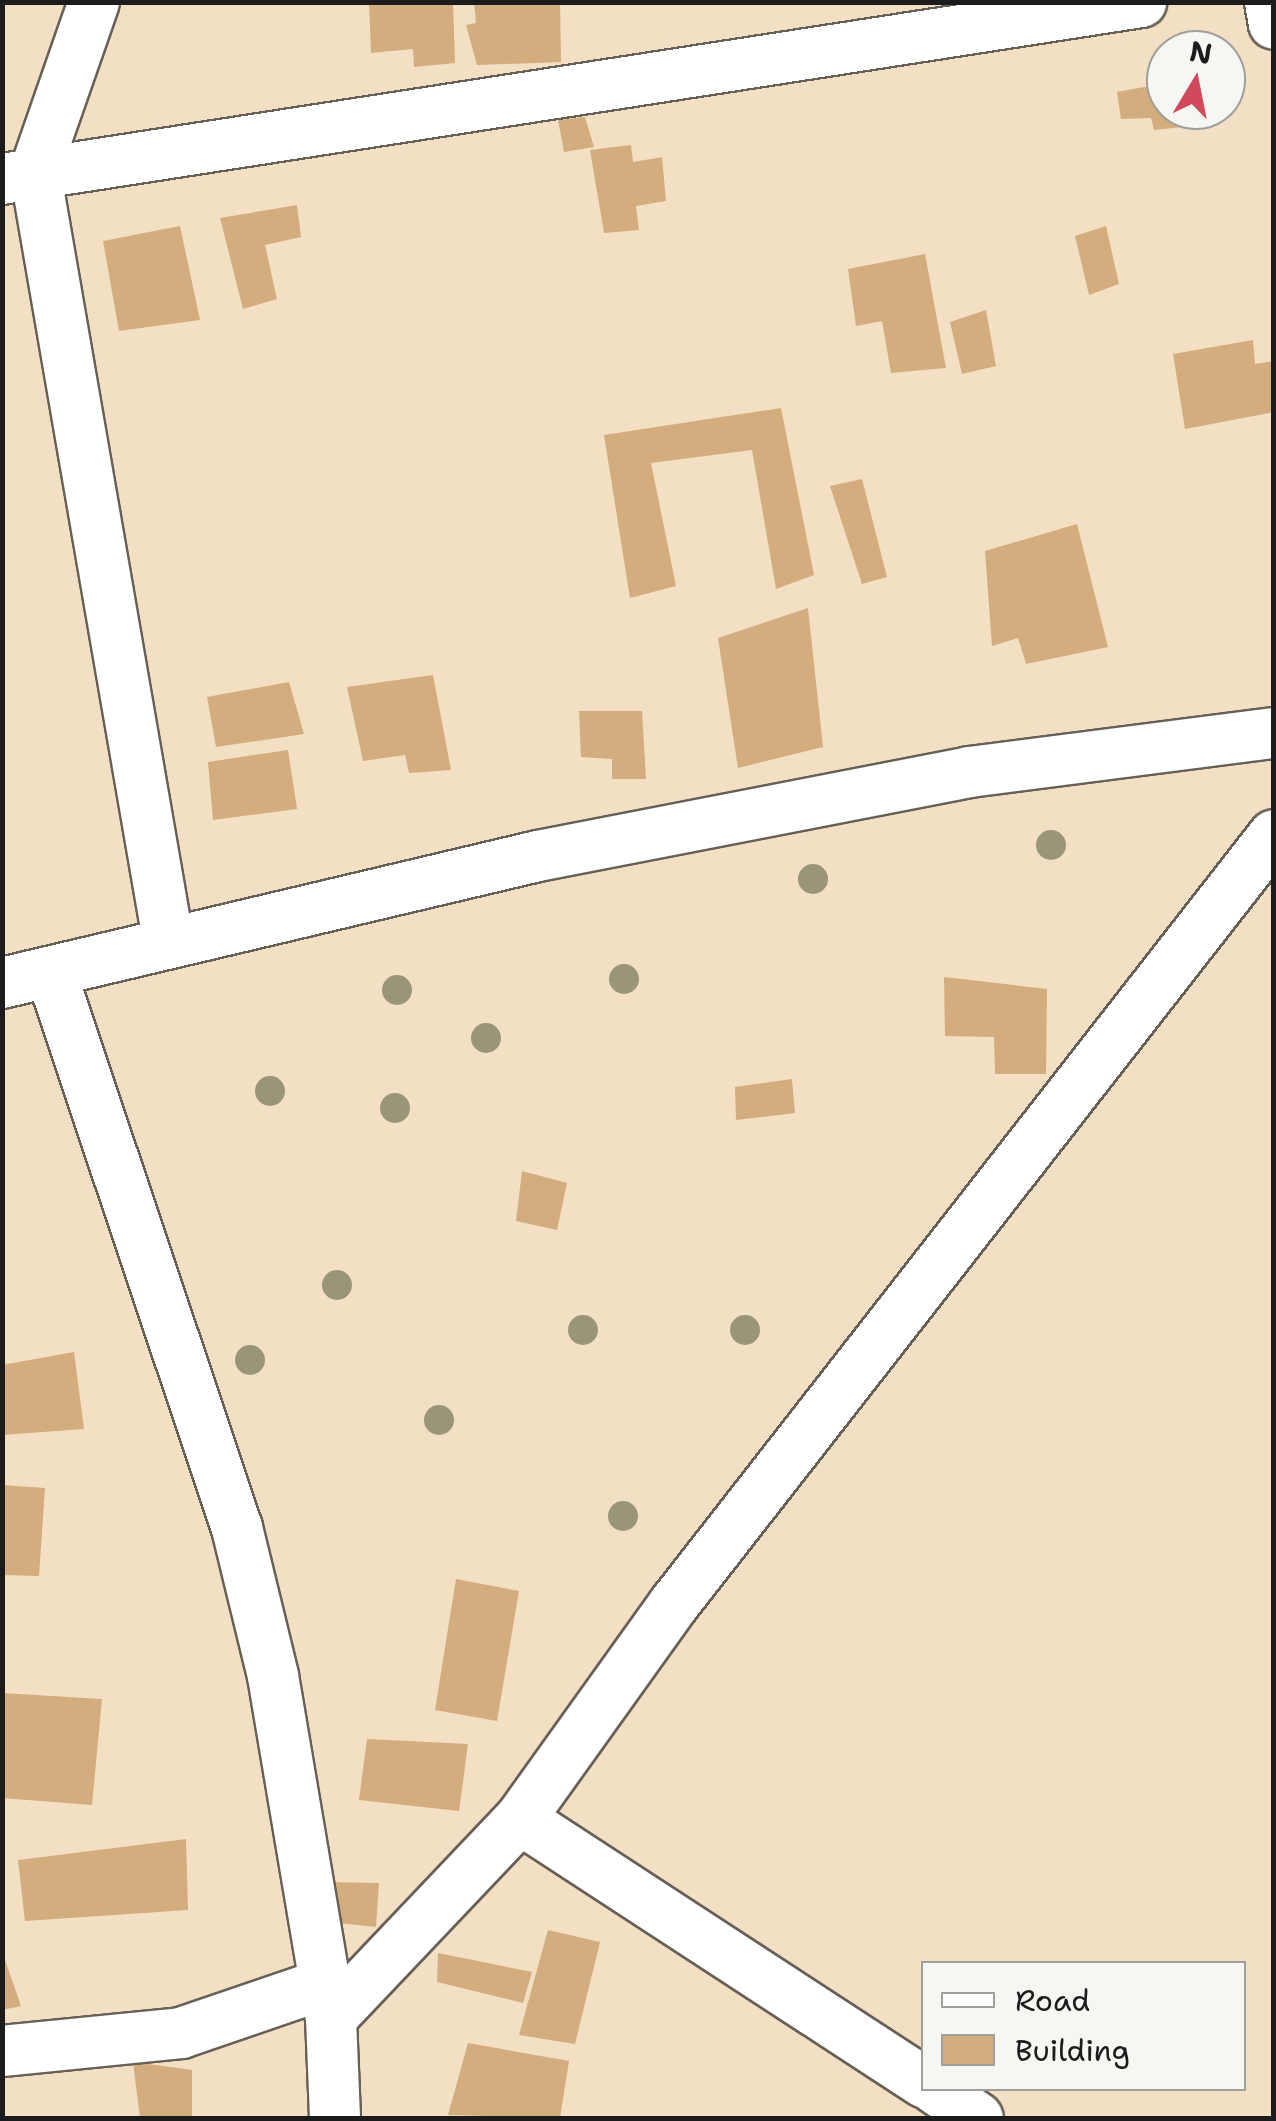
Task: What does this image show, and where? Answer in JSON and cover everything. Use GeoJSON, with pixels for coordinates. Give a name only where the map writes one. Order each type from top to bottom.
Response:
{"type":"FeatureCollection","features":[{"type":"Feature","properties":{"kind":"street"},"geometry":{"type":"LineString","coordinates":[[94,2],[19,175],[168,939]]}},
{"type":"Feature","properties":{"kind":"street"},"geometry":{"type":"LineString","coordinates":[[19,175],[1141,2]]}},
{"type":"Feature","properties":{"kind":"street"},"geometry":{"type":"LineString","coordinates":[[1270,2],[1274,24]]}},
{"type":"Feature","properties":{"kind":"street"},"geometry":{"type":"LineString","coordinates":[[2,983],[52,976],[168,939],[969,772],[1274,732]]}},
{"type":"Feature","properties":{"kind":"street"},"geometry":{"type":"LineString","coordinates":[[2,2051],[181,2033],[328,2001],[520,1819],[674,1604],[1274,835]]}},
{"type":"Feature","properties":{"kind":"street"},"geometry":{"type":"LineString","coordinates":[[52,976],[237,1528],[273,1676],[328,2001],[334,2118]]}},
{"type":"Feature","properties":{"kind":"street"},"geometry":{"type":"LineString","coordinates":[[520,1819],[921,2089]]}},
{"type":"Feature","properties":{"kind":"building"},"geometry":{"type":"Polygon","coordinates":[[[369,2],[453,2],[455,63],[414,67],[413,49],[371,53],[369,2]]]}},
{"type":"Feature","properties":{"kind":"building"},"geometry":{"type":"Polygon","coordinates":[[[474,2],[560,2],[561,62],[477,65],[466,25],[476,23],[474,2]]]}},
{"type":"Feature","properties":{"kind":"building"},"geometry":{"type":"Polygon","coordinates":[[[1146,87],[1146,118],[1121,119],[1117,92],[1146,87]]]}},
{"type":"Feature","properties":{"kind":"building"},"geometry":{"type":"Polygon","coordinates":[[[585,117],[594,147],[564,152],[558,120],[585,117]]]}},
{"type":"Feature","properties":{"kind":"building"},"geometry":{"type":"Polygon","coordinates":[[[631,145],[633,162],[662,157],[666,201],[636,206],[639,230],[604,233],[590,150],[631,145]]]}},
{"type":"Feature","properties":{"kind":"building"},"geometry":{"type":"Polygon","coordinates":[[[297,205],[301,237],[265,245],[277,299],[243,309],[220,218],[297,205]]]}},
{"type":"Feature","properties":{"kind":"building"},"geometry":{"type":"Polygon","coordinates":[[[180,226],[200,320],[119,331],[103,241],[180,226]]]}},
{"type":"Feature","properties":{"kind":"building"},"geometry":{"type":"Polygon","coordinates":[[[1106,226],[1119,284],[1089,295],[1075,236],[1106,226]]]}},
{"type":"Feature","properties":{"kind":"building"},"geometry":{"type":"Polygon","coordinates":[[[925,254],[946,368],[891,373],[882,321],[856,326],[848,269],[925,254]]]}},
{"type":"Feature","properties":{"kind":"building"},"geometry":{"type":"Polygon","coordinates":[[[986,310],[996,366],[962,374],[950,322],[986,310]]]}},
{"type":"Feature","properties":{"kind":"building"},"geometry":{"type":"Polygon","coordinates":[[[1253,340],[1255,364],[1274,361],[1274,412],[1185,429],[1173,354],[1253,340]]]}},
{"type":"Feature","properties":{"kind":"building"},"geometry":{"type":"Polygon","coordinates":[[[781,408],[814,575],[776,589],[752,450],[651,463],[676,586],[630,598],[604,435],[781,408]]]}},
{"type":"Feature","properties":{"kind":"building"},"geometry":{"type":"Polygon","coordinates":[[[862,479],[887,577],[862,584],[830,486],[862,479]]]}},
{"type":"Feature","properties":{"kind":"building"},"geometry":{"type":"Polygon","coordinates":[[[1077,524],[1108,647],[1026,664],[1018,638],[992,646],[985,551],[1077,524]]]}},
{"type":"Feature","properties":{"kind":"building"},"geometry":{"type":"Polygon","coordinates":[[[808,608],[823,747],[738,768],[718,638],[808,608]]]}},
{"type":"Feature","properties":{"kind":"building"},"geometry":{"type":"Polygon","coordinates":[[[433,675],[451,770],[409,773],[405,755],[363,761],[347,687],[433,675]]]}},
{"type":"Feature","properties":{"kind":"building"},"geometry":{"type":"Polygon","coordinates":[[[289,682],[304,734],[216,747],[207,697],[289,682]]]}},
{"type":"Feature","properties":{"kind":"building"},"geometry":{"type":"Polygon","coordinates":[[[579,711],[642,711],[646,779],[612,779],[612,759],[581,757],[579,711]]]}},
{"type":"Feature","properties":{"kind":"building"},"geometry":{"type":"Polygon","coordinates":[[[288,750],[297,809],[213,820],[208,762],[288,750]]]}},
{"type":"Feature","properties":{"kind":"building"},"geometry":{"type":"Polygon","coordinates":[[[944,977],[1047,989],[1046,1074],[995,1074],[994,1037],[945,1036],[944,977]]]}},
{"type":"Feature","properties":{"kind":"building"},"geometry":{"type":"Polygon","coordinates":[[[792,1079],[795,1113],[736,1120],[735,1087],[792,1079]]]}},
{"type":"Feature","properties":{"kind":"building"},"geometry":{"type":"Polygon","coordinates":[[[522,1171],[567,1183],[557,1230],[516,1221],[522,1171]]]}},
{"type":"Feature","properties":{"kind":"building"},"geometry":{"type":"Polygon","coordinates":[[[74,1352],[84,1429],[2,1435],[2,1365],[74,1352]]]}},
{"type":"Feature","properties":{"kind":"building"},"geometry":{"type":"Polygon","coordinates":[[[2,1485],[45,1488],[39,1576],[2,1575],[2,1485]]]}},
{"type":"Feature","properties":{"kind":"building"},"geometry":{"type":"Polygon","coordinates":[[[456,1579],[519,1591],[497,1721],[435,1710],[456,1579]]]}},
{"type":"Feature","properties":{"kind":"building"},"geometry":{"type":"Polygon","coordinates":[[[2,1693],[102,1699],[92,1805],[2,1798],[2,1693]]]}},
{"type":"Feature","properties":{"kind":"building"},"geometry":{"type":"Polygon","coordinates":[[[367,1739],[468,1744],[459,1811],[359,1800],[367,1739]]]}},
{"type":"Feature","properties":{"kind":"building"},"geometry":{"type":"Polygon","coordinates":[[[186,1839],[188,1910],[25,1921],[18,1860],[186,1839]]]}},
{"type":"Feature","properties":{"kind":"building"},"geometry":{"type":"Polygon","coordinates":[[[322,1882],[379,1883],[376,1927],[328,1922],[322,1882]]]}},
{"type":"Feature","properties":{"kind":"building"},"geometry":{"type":"Polygon","coordinates":[[[548,1930],[600,1942],[575,2044],[519,2035],[548,1930]]]}},
{"type":"Feature","properties":{"kind":"building"},"geometry":{"type":"Polygon","coordinates":[[[2,1951],[21,2006],[2,2010],[2,1951]]]}},
{"type":"Feature","properties":{"kind":"building"},"geometry":{"type":"Polygon","coordinates":[[[438,1953],[532,1972],[523,2003],[437,1982],[438,1953]]]}},
{"type":"Feature","properties":{"kind":"building"},"geometry":{"type":"Polygon","coordinates":[[[468,2043],[569,2061],[560,2118],[448,2115],[468,2043]]]}},
{"type":"Feature","properties":{"kind":"building"},"geometry":{"type":"Polygon","coordinates":[[[133,2062],[192,2070],[192,2118],[140,2118],[133,2062]]]}}]}
